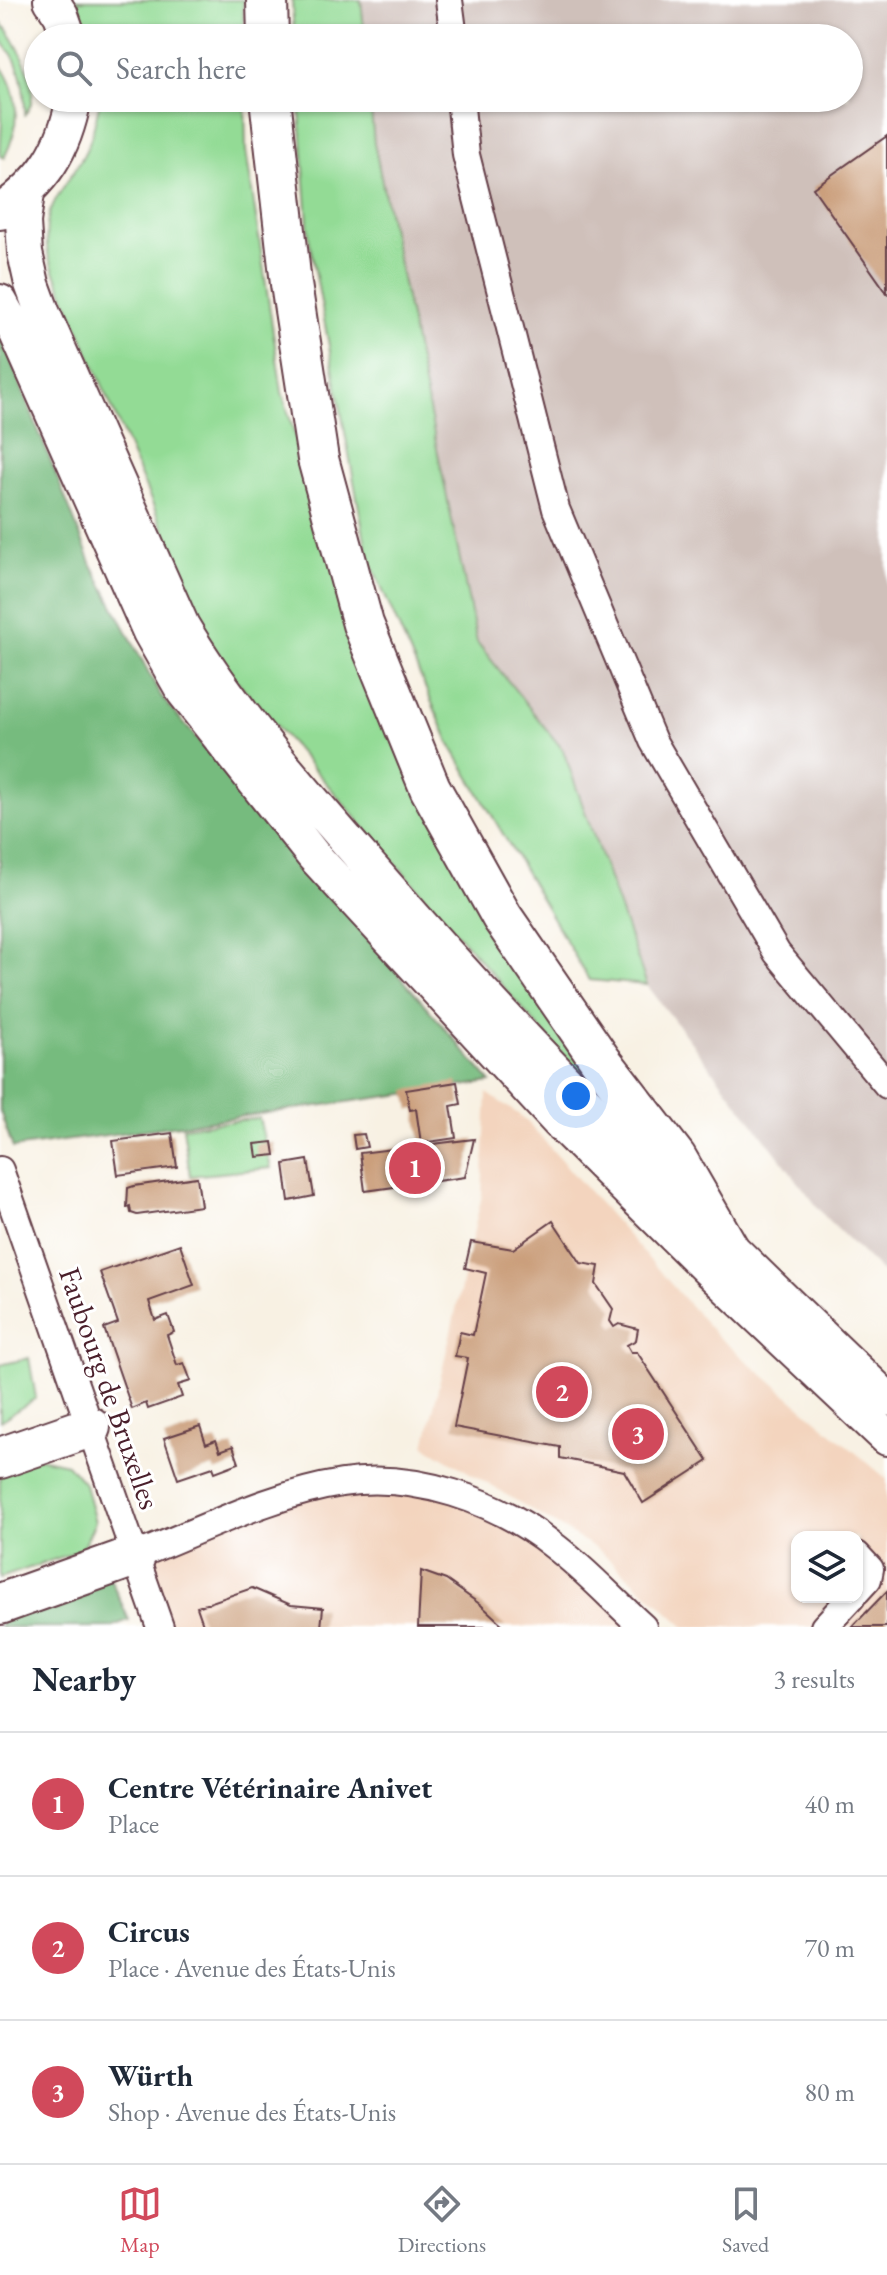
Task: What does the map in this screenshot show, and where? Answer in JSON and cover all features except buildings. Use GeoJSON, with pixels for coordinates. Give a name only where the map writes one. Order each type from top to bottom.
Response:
{"type":"FeatureCollection","features":[{"type":"Feature","properties":{"kind":"highway"},"geometry":{"type":"LineString","coordinates":[[267,0],[268,24]]}},
{"type":"Feature","properties":{"kind":"highway"},"geometry":{"type":"LineString","coordinates":[[272,112],[291,284],[318,459],[363,624],[430,788],[502,917],[601,1061],[676,1158],[728,1248]]}},
{"type":"Feature","properties":{"kind":"highway"},"geometry":{"type":"LineString","coordinates":[[0,1458],[90,1427]]}},
{"type":"Feature","properties":{"kind":"highway"},"geometry":{"type":"LineString","coordinates":[[0,1604],[135,1556]]}},
{"type":"Feature","properties":{"kind":"main road"},"geometry":{"type":"LineString","coordinates":[[51,0],[64,24]]}},
{"type":"Feature","properties":{"kind":"main road"},"geometry":{"type":"LineString","coordinates":[[72,112],[69,128],[52,164],[13,203],[23,222],[25,253],[43,314],[182,626],[210,673],[336,829],[455,965],[581,1101],[728,1248],[887,1399]]}},
{"type":"Feature","properties":{"kind":"main road"},"geometry":{"type":"LineString","coordinates":[[0,302],[22,343],[150,632],[184,692],[313,855],[558,1121],[711,1272],[887,1438]]}},
{"type":"Feature","properties":{"kind":"street"},"geometry":{"type":"LineString","coordinates":[[449,0],[452,24]]}},
{"type":"Feature","properties":{"kind":"street"},"geometry":{"type":"LineString","coordinates":[[461,112],[466,155],[556,509],[653,741],[777,953],[887,1085]]}},
{"type":"Feature","properties":{"kind":"street","name":"Faubourg de Bruxelles"},"geometry":{"type":"LineString","coordinates":[[0,1170],[160,1627]]}},
{"type":"Feature","properties":{"kind":"street"},"geometry":{"type":"LineString","coordinates":[[135,1556],[282,1498],[343,1483],[394,1482],[454,1492],[502,1511],[553,1544],[643,1627]]}},
{"type":"Feature","properties":{"kind":"street"},"geometry":{"type":"LineString","coordinates":[[863,1561],[870,1569],[863,1584]]}},
{"type":"Feature","properties":{"kind":"street"},"geometry":{"type":"LineString","coordinates":[[824,1627],[846,1603]]}},
{"type":"Feature","properties":{"kind":"shaded area"},"geometry":{"type":"Polygon","coordinates":[[[360,0],[887,0],[887,1277],[826,1218],[647,985],[563,750],[477,642],[374,143],[371,112],[863,112],[863,24],[363,24],[360,0]]]}},
{"type":"Feature","properties":{"kind":"shaded area"},"geometry":{"type":"Polygon","coordinates":[[[487,1093],[524,1118],[716,1335],[887,1479],[887,1627],[685,1627],[600,1551],[425,1446],[482,1195],[487,1093]]]}},
{"type":"Feature","properties":{"kind":"shaded area"},"geometry":{"type":"Polygon","coordinates":[[[436,1489],[610,1578],[659,1627],[154,1627],[135,1556],[282,1498],[436,1489]]]}},
{"type":"Feature","properties":{"kind":"green space"},"geometry":{"type":"Polygon","coordinates":[[[74,0],[243,0],[244,24],[84,24],[74,0]]]}},
{"type":"Feature","properties":{"kind":"green space"},"geometry":{"type":"Polygon","coordinates":[[[292,0],[361,0],[364,24],[293,24],[292,0]]]}},
{"type":"Feature","properties":{"kind":"green space"},"geometry":{"type":"Polygon","coordinates":[[[0,22],[14,40],[24,61],[24,94],[13,55],[3,42],[0,22]]]}},
{"type":"Feature","properties":{"kind":"green space"},"geometry":{"type":"Polygon","coordinates":[[[0,65],[12,87],[16,111],[13,135],[4,158],[0,156],[0,65]]]}},
{"type":"Feature","properties":{"kind":"green space"},"geometry":{"type":"Polygon","coordinates":[[[97,112],[245,112],[246,151],[282,392],[360,655],[601,1078],[594,1088],[218,659],[49,259],[46,240],[50,210],[79,163],[97,112]]]}},
{"type":"Feature","properties":{"kind":"green space"},"geometry":{"type":"Polygon","coordinates":[[[300,112],[371,112],[374,143],[477,642],[563,750],[647,985],[589,980],[450,744],[368,557],[309,238],[300,112]]]}},
{"type":"Feature","properties":{"kind":"green space"},"geometry":{"type":"Polygon","coordinates":[[[0,334],[92,565],[162,698],[491,1082],[13,1148],[0,1111],[0,334]]]}},
{"type":"Feature","properties":{"kind":"green space"},"geometry":{"type":"Polygon","coordinates":[[[259,1118],[271,1168],[190,1176],[183,1127],[259,1118]]]}},
{"type":"Feature","properties":{"kind":"green space"},"geometry":{"type":"Polygon","coordinates":[[[29,1358],[36,1398],[0,1421],[0,1365],[29,1358]]]}},
{"type":"Feature","properties":{"kind":"green space"},"geometry":{"type":"Polygon","coordinates":[[[39,1458],[67,1464],[85,1485],[95,1522],[82,1550],[0,1578],[0,1470],[39,1458]]]}},
{"type":"Feature","properties":{"kind":"green space"},"geometry":{"type":"Polygon","coordinates":[[[105,1567],[129,1620],[110,1627],[0,1627],[0,1604],[105,1567]]]}},
{"type":"Feature","properties":{"kind":"place","name":"Centre Vétérinaire Anivet"},"geometry":{"type":"Point","coordinates":[415,1168]}},
{"type":"Feature","properties":{"kind":"place","name":"Circus"},"geometry":{"type":"Point","coordinates":[562,1392]}},
{"type":"Feature","properties":{"kind":"place","name":"Würth"},"geometry":{"type":"Point","coordinates":[638,1434]}}]}
